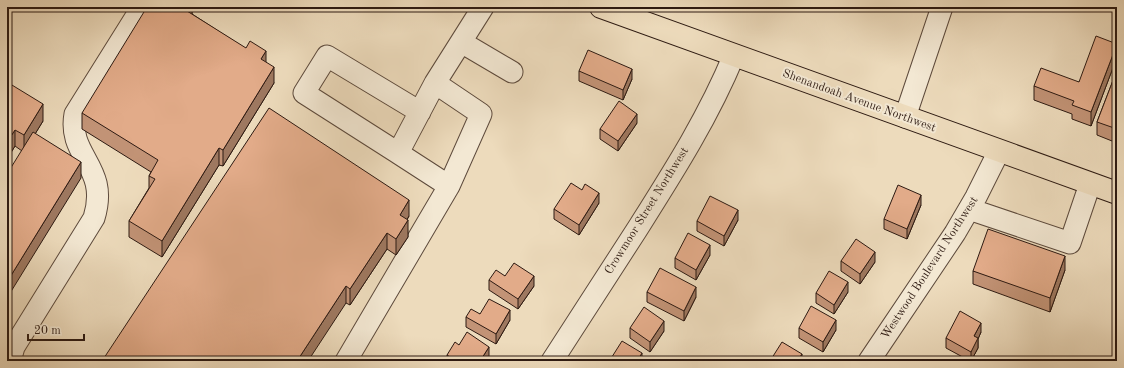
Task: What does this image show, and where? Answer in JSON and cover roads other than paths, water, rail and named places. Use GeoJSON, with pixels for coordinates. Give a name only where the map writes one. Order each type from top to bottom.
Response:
{"type":"FeatureCollection","features":[{"type":"Feature","properties":{"kind":"main road","name":"Shenandoah Avenue Northwest"},"geometry":{"type":"LineString","coordinates":[[602,7],[734,56],[1117,193]]}},
{"type":"Feature","properties":{"kind":"street"},"geometry":{"type":"LineString","coordinates":[[10,361],[14,347],[94,218],[98,203],[98,187],[94,172],[75,139],[73,126],[75,114],[142,7]]}},
{"type":"Feature","properties":{"kind":"street"},"geometry":{"type":"LineString","coordinates":[[398,153],[435,83],[483,7]]}},
{"type":"Feature","properties":{"kind":"street"},"geometry":{"type":"LineString","coordinates":[[904,117],[942,7]]}},
{"type":"Feature","properties":{"kind":"street"},"geometry":{"type":"LineString","coordinates":[[461,42],[512,72]]}},
{"type":"Feature","properties":{"kind":"street"},"geometry":{"type":"LineString","coordinates":[[420,112],[327,56],[304,93],[449,186]]}},
{"type":"Feature","properties":{"kind":"street","name":"Crowmoor Street Northwest"},"geometry":{"type":"LineString","coordinates":[[552,361],[651,207],[702,123],[718,94],[734,56]]}},
{"type":"Feature","properties":{"kind":"street"},"geometry":{"type":"LineString","coordinates":[[346,361],[449,186],[481,114],[435,83]]}},
{"type":"Feature","properties":{"kind":"street","name":"Westwood Boulevard Northwest"},"geometry":{"type":"LineString","coordinates":[[869,361],[969,209],[999,151]]}},
{"type":"Feature","properties":{"kind":"street"},"geometry":{"type":"LineString","coordinates":[[969,209],[1070,243],[1090,184]]}}]}
